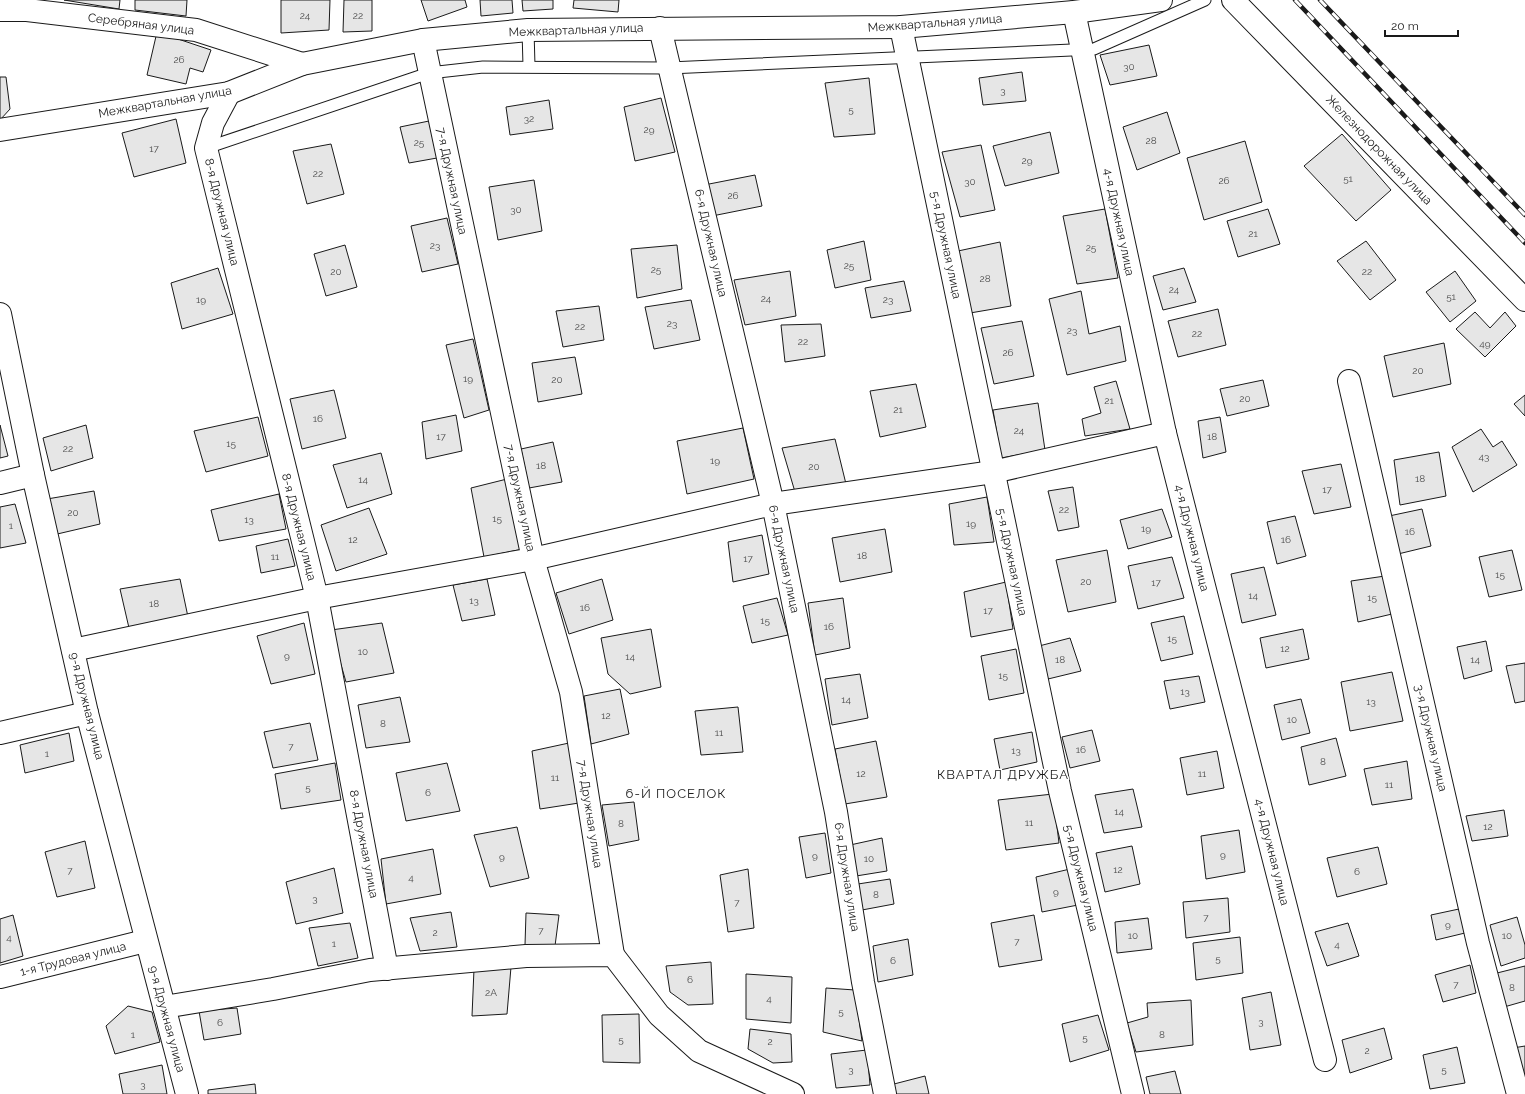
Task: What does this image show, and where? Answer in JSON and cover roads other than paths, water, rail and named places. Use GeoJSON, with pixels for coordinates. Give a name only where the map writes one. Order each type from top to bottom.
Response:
{"type":"FeatureCollection","features":[{"type":"Feature","properties":{"kind":"street","name":"Межквартальная улица"},"geometry":{"type":"LineString","coordinates":[[0,130],[229,93],[302,64],[423,40],[528,30],[901,27],[1074,12],[1161,0]]}},
{"type":"Feature","properties":{"kind":"street","name":"Железнодорожная улица"},"geometry":{"type":"LineString","coordinates":[[1233,0],[1525,300]]}},
{"type":"Feature","properties":{"kind":"street","name":"Серебряная улица"},"geometry":{"type":"LineString","coordinates":[[0,10],[26,5],[196,30],[302,64]]}},
{"type":"Feature","properties":{"kind":"street","name":"4-я Дружная улица"},"geometry":{"type":"LineString","coordinates":[[1074,12],[1165,433],[1325,1060]]}},
{"type":"Feature","properties":{"kind":"street","name":"5-я Дружная улица"},"geometry":{"type":"LineString","coordinates":[[901,27],[1060,791],[1133,1094]]}},
{"type":"Feature","properties":{"kind":"street","name":"6-я Дружная улица"},"geometry":{"type":"LineString","coordinates":[[660,28],[773,504],[836,812],[863,982],[885,1094]]}},
{"type":"Feature","properties":{"kind":"street","name":"7-я Дружная улица"},"geometry":{"type":"LineString","coordinates":[[423,40],[533,559],[571,692],[613,955]]}},
{"type":"Feature","properties":{"kind":"street","name":"8-я Дружная улица"},"geometry":{"type":"LineString","coordinates":[[229,93],[213,123],[206,148],[317,598],[387,968]]}},
{"type":"Feature","properties":{"kind":"street","name":"9-я Дружная улица"},"geometry":{"type":"LineString","coordinates":[[0,314],[33,475],[87,713],[119,830],[145,941],[187,1094]]}},
{"type":"Feature","properties":{"kind":"street","name":"3-я Дружная улица"},"geometry":{"type":"LineString","coordinates":[[1349,381],[1478,943],[1518,1094]]}},
{"type":"Feature","properties":{"kind":"street"},"geometry":{"type":"LineString","coordinates":[[73,650],[317,598],[533,559],[773,504],[993,472],[1165,433]]}},
{"type":"Feature","properties":{"kind":"street"},"geometry":{"type":"LineString","coordinates":[[0,483],[33,475]]}},
{"type":"Feature","properties":{"kind":"street"},"geometry":{"type":"LineString","coordinates":[[0,733],[87,713]]}},
{"type":"Feature","properties":{"kind":"street","name":"1-я Трудовая улица"},"geometry":{"type":"LineString","coordinates":[[0,977],[145,941]]}},
{"type":"Feature","properties":{"kind":"street"},"geometry":{"type":"LineString","coordinates":[[164,1007],[387,968],[526,956],[613,955],[659,1015],[699,1051],[793,1094]]}},
{"type":"Feature","properties":{"kind":"lane"},"geometry":{"type":"LineString","coordinates":[[206,148],[429,73],[483,67],[529,66],[669,68],[1094,49],[1205,0]]}},
{"type":"Feature","properties":{"kind":"lane"},"geometry":{"type":"LineString","coordinates":[[528,30],[529,66]]}},
{"type":"Feature","properties":{"kind":"railway"},"geometry":{"type":"LineString","coordinates":[[1295,0],[1525,243]]}},
{"type":"Feature","properties":{"kind":"railway"},"geometry":{"type":"LineString","coordinates":[[1320,0],[1525,215]]}},
{"type":"Feature","properties":{"kind":"district","name":"КВАРТАЛ ДРУЖБА"},"geometry":{"type":"Point","coordinates":[1003,774]}},
{"type":"Feature","properties":{"kind":"district","name":"6-Й ПОСЕЛОК"},"geometry":{"type":"Point","coordinates":[676,793]}}]}
